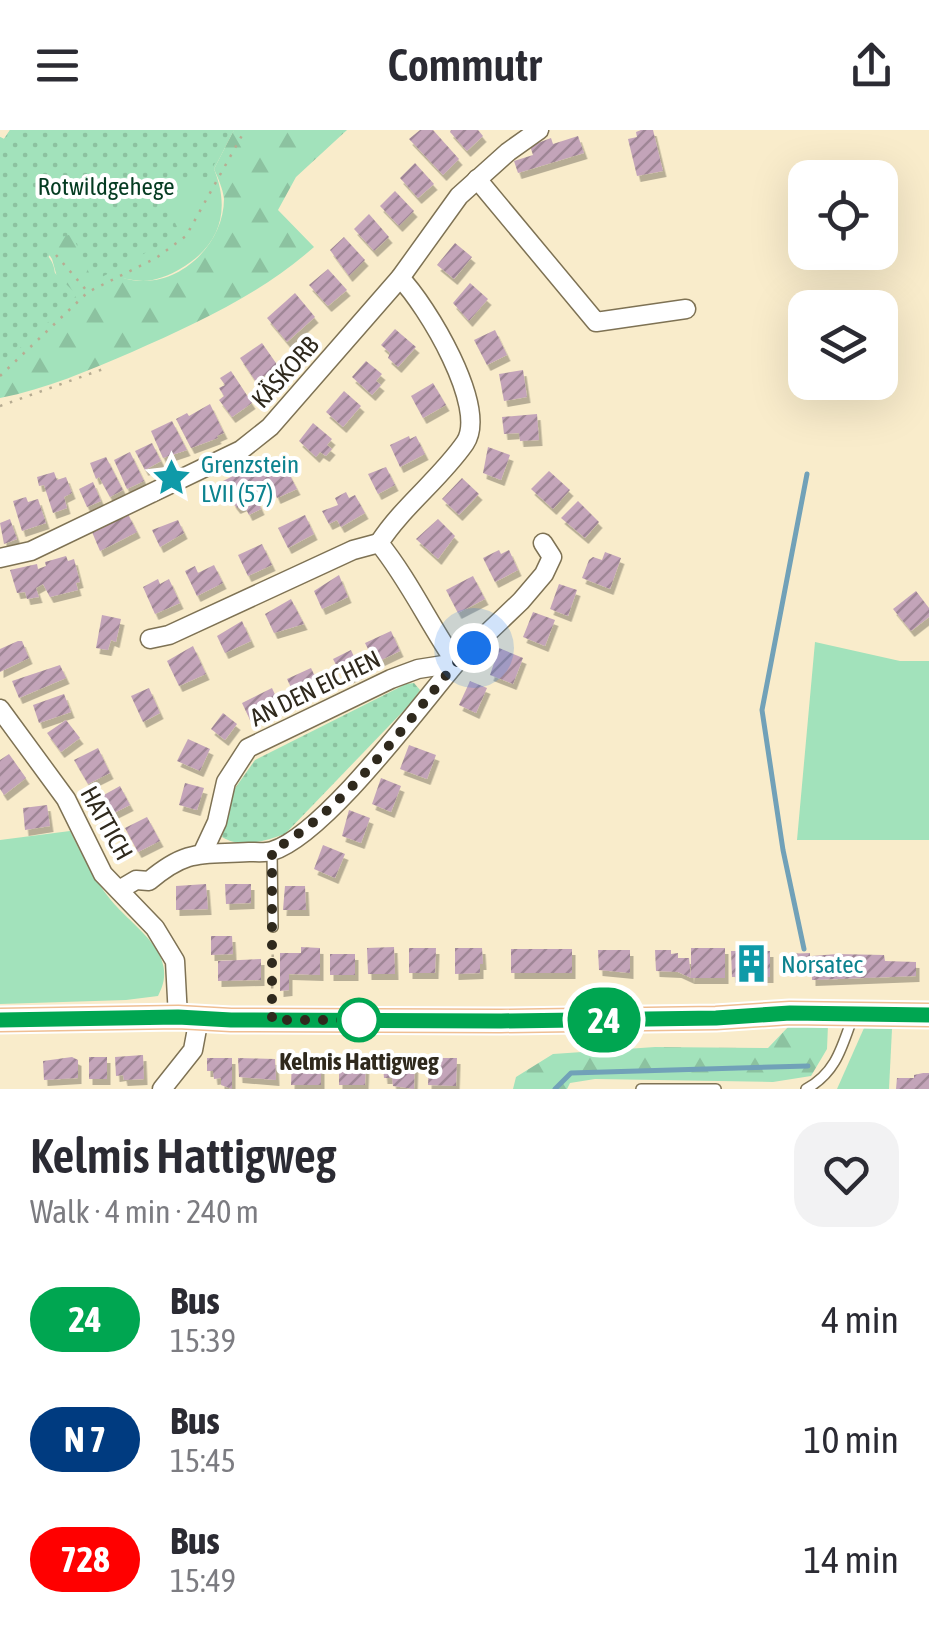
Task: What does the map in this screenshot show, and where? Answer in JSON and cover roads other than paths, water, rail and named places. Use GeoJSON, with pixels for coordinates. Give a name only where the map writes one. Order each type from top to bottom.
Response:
{"type":"FeatureCollection","features":[{"type":"Feature","properties":{"kind":"main road"},"geometry":{"type":"LineString","coordinates":[[0,1020],[501,1021],[929,1015]]}},
{"type":"Feature","properties":{"kind":"street","name":"KÄSKORB"},"geometry":{"type":"LineString","coordinates":[[0,558],[31,551],[241,450],[289,408],[400,278],[459,196],[540,130]]}},
{"type":"Feature","properties":{"kind":"street"},"geometry":{"type":"LineString","coordinates":[[477,179],[596,322],[686,309]]}},
{"type":"Feature","properties":{"kind":"street"},"geometry":{"type":"LineString","coordinates":[[150,640],[169,635],[353,550],[379,543],[468,440],[470,411],[463,386],[429,317],[400,278]]}},
{"type":"Feature","properties":{"kind":"street"},"geometry":{"type":"LineString","coordinates":[[379,543],[400,570],[430,626],[456,663]]}},
{"type":"Feature","properties":{"kind":"street","name":"AN DEN EICHEN"},"geometry":{"type":"LineString","coordinates":[[272,851],[306,832],[340,799],[456,663],[493,632],[544,574],[552,557],[542,543]]}},
{"type":"Feature","properties":{"kind":"street","name":"AN DEN EICHEN"},"geometry":{"type":"LineString","coordinates":[[203,852],[217,822],[226,782],[248,748],[390,678],[456,663]]}},
{"type":"Feature","properties":{"kind":"street","name":"HATTICH"},"geometry":{"type":"LineString","coordinates":[[0,708],[66,798],[103,874],[155,928],[175,961],[189,1018]]}},
{"type":"Feature","properties":{"kind":"street"},"geometry":{"type":"LineString","coordinates":[[138,909],[147,896],[149,881],[170,862],[203,852],[272,851]]}},
{"type":"Feature","properties":{"kind":"street"},"geometry":{"type":"LineString","coordinates":[[119,890],[136,880],[149,881]]}},
{"type":"Feature","properties":{"kind":"street"},"geometry":{"type":"LineString","coordinates":[[162,1089],[193,1050],[189,1018]]}},
{"type":"Feature","properties":{"kind":"lane"},"geometry":{"type":"LineString","coordinates":[[272,851],[273,926]]}},
{"type":"Feature","properties":{"kind":"lane"},"geometry":{"type":"LineString","coordinates":[[806,1089],[823,1080],[836,1062],[854,1014]]}},
{"type":"Feature","properties":{"kind":"lane"},"geometry":{"type":"LineString","coordinates":[[641,1089],[716,1089]]}},
{"type":"Feature","properties":{"kind":"waterway"},"geometry":{"type":"LineString","coordinates":[[804,949],[783,850],[762,710],[807,474]]}},
{"type":"Feature","properties":{"kind":"waterway"},"geometry":{"type":"LineString","coordinates":[[555,1089],[571,1073],[808,1066]]}},
{"type":"Feature","properties":{"kind":"place","name":"Grenzstein LVII (57)"},"geometry":{"type":"Point","coordinates":[171,478]}},
{"type":"Feature","properties":{"kind":"place","name":"Norsatec"},"geometry":{"type":"Point","coordinates":[751,964]}},
{"type":"Feature","properties":{"kind":"place","name":"Kelmis Hattigweg"},"geometry":{"type":"Point","coordinates":[359,1020]}},
{"type":"Feature","properties":{"kind":"park label","name":"Rotwildgehege"},"geometry":{"type":"Point","coordinates":[106,186]}}]}
